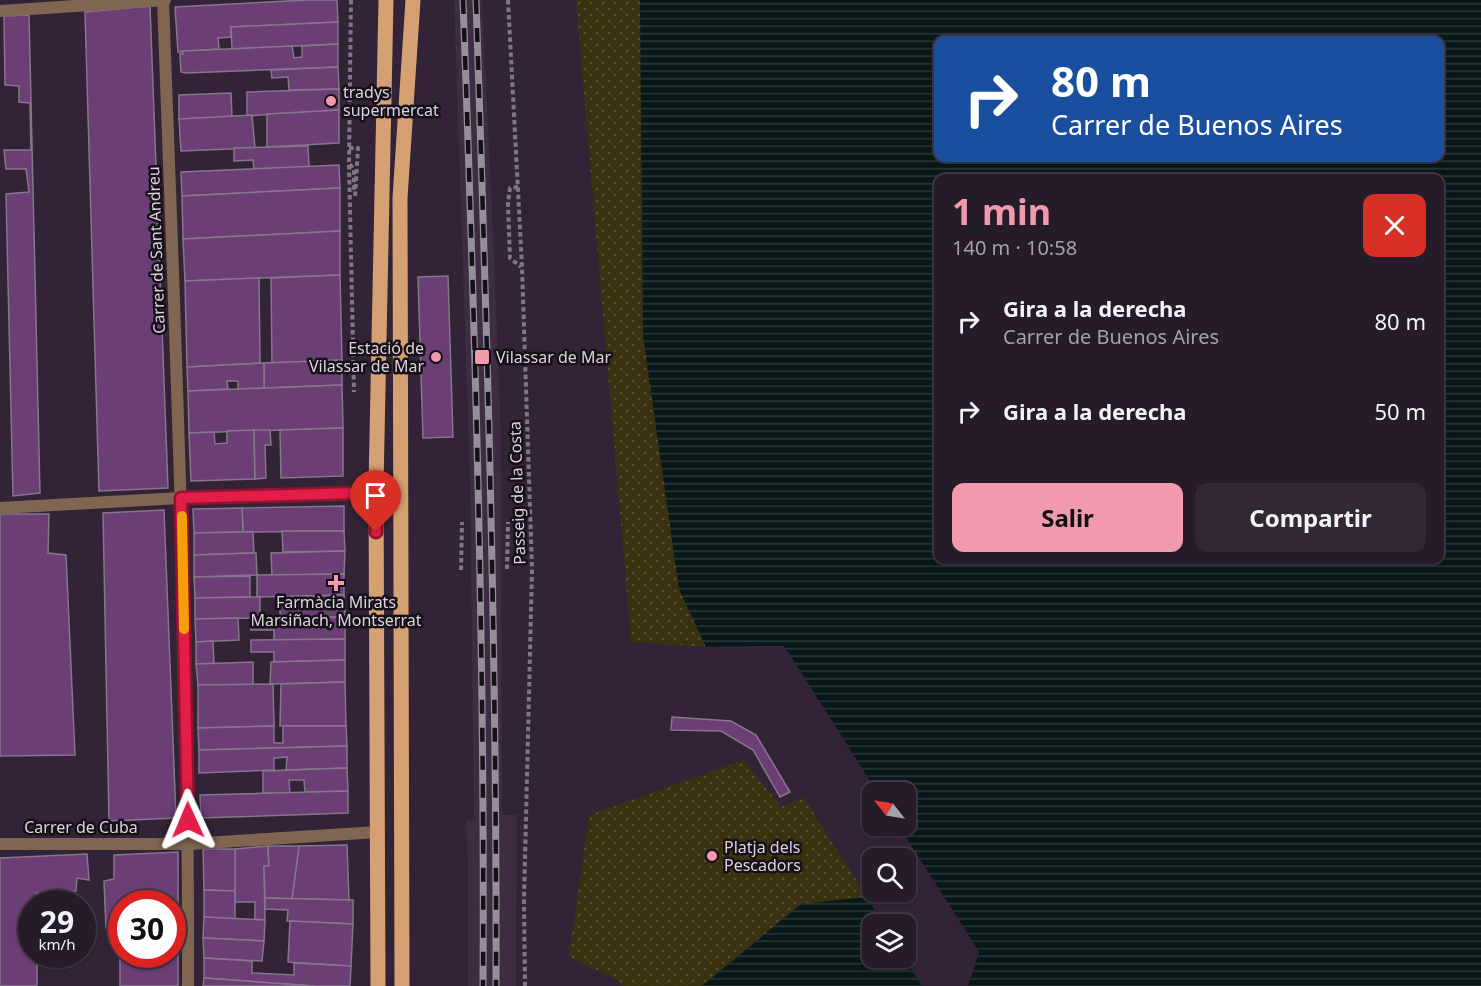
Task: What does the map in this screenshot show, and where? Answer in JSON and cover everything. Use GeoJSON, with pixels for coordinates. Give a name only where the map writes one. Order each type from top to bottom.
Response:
{"type":"FeatureCollection","features":[{"type":"Feature","properties":{"kind":"main road"},"geometry":{"type":"LineString","coordinates":[[378,986],[376,486],[386,0]]}},
{"type":"Feature","properties":{"kind":"main road"},"geometry":{"type":"LineString","coordinates":[[402,986],[400,198],[413,0]]}},
{"type":"Feature","properties":{"kind":"street"},"geometry":{"type":"LineString","coordinates":[[0,11],[164,0]]}},
{"type":"Feature","properties":{"kind":"street","name":"Carrer de Sant Andreu"},"geometry":{"type":"LineString","coordinates":[[164,0],[181,498],[189,844],[188,986]]}},
{"type":"Feature","properties":{"kind":"street"},"geometry":{"type":"LineString","coordinates":[[0,508],[181,498],[357,493],[376,486]]}},
{"type":"Feature","properties":{"kind":"street","name":"Carrer de Cuba"},"geometry":{"type":"LineString","coordinates":[[0,844],[189,844],[378,832]]}},
{"type":"Feature","properties":{"kind":"path","name":"Passeig de la Costa"},"geometry":{"type":"LineString","coordinates":[[508,0],[522,267],[532,569],[524,900],[525,986]]}},
{"type":"Feature","properties":{"kind":"path"},"geometry":{"type":"LineString","coordinates":[[349,164],[354,170],[352,184],[356,198],[358,148],[350,148]]}},
{"type":"Feature","properties":{"kind":"path"},"geometry":{"type":"LineString","coordinates":[[518,187],[510,188],[508,203],[510,258],[522,267]]}},
{"type":"Feature","properties":{"kind":"path"},"geometry":{"type":"LineString","coordinates":[[461,570],[462,522]]}},
{"type":"Feature","properties":{"kind":"path"},"geometry":{"type":"LineString","coordinates":[[507,569],[508,522]]}},
{"type":"Feature","properties":{"kind":"shaded area"},"geometry":{"type":"Polygon","coordinates":[[[454,0],[482,0],[501,437],[502,815],[517,815],[516,986],[468,986],[466,820],[474,819],[470,479],[454,0]]]}},
{"type":"Feature","properties":{"kind":"shaded area"},"geometry":{"type":"Polygon","coordinates":[[[640,0],[1481,0],[1481,986],[968,986],[979,952],[916,853],[916,848],[913,848],[905,836],[916,836],[916,782],[871,782],[784,646],[706,647],[679,589],[643,336],[640,0]]]}},
{"type":"Feature","properties":{"kind":"shaded area"},"geometry":{"type":"Polygon","coordinates":[[[862,898],[862,902],[870,902],[877,914],[862,914],[862,968],[911,968],[922,986],[702,986],[801,904],[862,898]]]}},
{"type":"Feature","properties":{"kind":"sand"},"geometry":{"type":"Polygon","coordinates":[[[576,0],[640,0],[642,141],[679,589],[706,647],[631,642],[576,0]]]}},
{"type":"Feature","properties":{"kind":"sand","name":"Platja dels Pescadors"},"geometry":{"type":"Polygon","coordinates":[[[744,760],[781,807],[804,798],[862,889],[862,898],[801,904],[702,986],[621,986],[619,981],[569,957],[589,815],[744,760]]]}},
{"type":"Feature","properties":{"kind":"pier"},"geometry":{"type":"Polygon","coordinates":[[[784,646],[871,782],[867,782],[782,649],[706,650],[703,647],[784,646]]]}},
{"type":"Feature","properties":{"kind":"pier"},"geometry":{"type":"Polygon","coordinates":[[[902,836],[905,836],[913,848],[910,848],[902,836]]]}},
{"type":"Feature","properties":{"kind":"pier"},"geometry":{"type":"Polygon","coordinates":[[[916,853],[979,952],[968,986],[965,986],[976,953],[916,858],[916,853]]]}},
{"type":"Feature","properties":{"kind":"building"},"geometry":{"type":"Polygon","coordinates":[[[337,0],[338,22],[231,27],[231,37],[218,38],[219,49],[178,52],[175,7],[337,0]]]}},
{"type":"Feature","properties":{"kind":"building"},"geometry":{"type":"Polygon","coordinates":[[[150,6],[168,488],[99,491],[85,12],[150,6]]]}},
{"type":"Feature","properties":{"kind":"building"},"geometry":{"type":"Polygon","coordinates":[[[29,15],[40,493],[13,496],[6,194],[29,192],[26,169],[6,169],[4,150],[31,150],[30,103],[19,102],[19,86],[5,85],[4,16],[29,15]]]}},
{"type":"Feature","properties":{"kind":"building"},"geometry":{"type":"Polygon","coordinates":[[[338,22],[338,44],[232,49],[231,27],[338,22]]]}},
{"type":"Feature","properties":{"kind":"building"},"geometry":{"type":"Polygon","coordinates":[[[338,44],[338,67],[181,72],[180,54],[183,54],[182,51],[292,46],[294,58],[302,57],[302,46],[338,44]]]}},
{"type":"Feature","properties":{"kind":"building"},"geometry":{"type":"Polygon","coordinates":[[[338,67],[339,89],[289,90],[288,77],[272,78],[271,70],[338,67]]]}},
{"type":"Feature","properties":{"kind":"building"},"geometry":{"type":"Polygon","coordinates":[[[339,89],[339,110],[247,116],[247,92],[339,89]]]}},
{"type":"Feature","properties":{"kind":"building"},"geometry":{"type":"Polygon","coordinates":[[[231,93],[232,117],[179,119],[179,95],[231,93]]]}},
{"type":"Feature","properties":{"kind":"building"},"geometry":{"type":"Polygon","coordinates":[[[339,110],[339,143],[267,147],[267,114],[339,110]]]}},
{"type":"Feature","properties":{"kind":"building"},"geometry":{"type":"Polygon","coordinates":[[[252,115],[255,148],[181,151],[179,119],[252,115]]]}},
{"type":"Feature","properties":{"kind":"building"},"geometry":{"type":"Polygon","coordinates":[[[308,146],[309,167],[254,169],[253,160],[234,161],[234,148],[308,146]]]}},
{"type":"Feature","properties":{"kind":"building"},"geometry":{"type":"Polygon","coordinates":[[[339,165],[340,188],[182,196],[181,172],[339,165]]]}},
{"type":"Feature","properties":{"kind":"building"},"geometry":{"type":"Polygon","coordinates":[[[340,188],[340,231],[183,239],[182,196],[340,188]]]}},
{"type":"Feature","properties":{"kind":"building"},"geometry":{"type":"Polygon","coordinates":[[[340,231],[340,275],[185,281],[183,239],[340,231]]]}},
{"type":"Feature","properties":{"kind":"building"},"geometry":{"type":"Polygon","coordinates":[[[340,275],[342,360],[272,363],[271,278],[340,275]]]}},
{"type":"Feature","properties":{"kind":"building","name":"Estació de Vilassar de Mar"},"geometry":{"type":"Polygon","coordinates":[[[448,276],[453,437],[423,438],[418,277],[448,276]]]}},
{"type":"Feature","properties":{"kind":"building"},"geometry":{"type":"Polygon","coordinates":[[[259,278],[260,363],[187,367],[185,281],[259,278]]]}},
{"type":"Feature","properties":{"kind":"building"},"geometry":{"type":"Polygon","coordinates":[[[342,360],[342,385],[264,388],[264,363],[342,360]]]}},
{"type":"Feature","properties":{"kind":"building"},"geometry":{"type":"Polygon","coordinates":[[[264,363],[264,388],[238,389],[238,381],[227,381],[228,389],[188,391],[187,367],[264,363]]]}},
{"type":"Feature","properties":{"kind":"building"},"geometry":{"type":"Polygon","coordinates":[[[342,385],[343,428],[189,433],[188,391],[342,385]]]}},
{"type":"Feature","properties":{"kind":"building"},"geometry":{"type":"Polygon","coordinates":[[[343,428],[343,476],[281,478],[280,430],[343,428]]]}},
{"type":"Feature","properties":{"kind":"building"},"geometry":{"type":"Polygon","coordinates":[[[254,430],[255,479],[191,481],[189,433],[214,432],[215,444],[227,443],[227,431],[254,430]]]}},
{"type":"Feature","properties":{"kind":"building"},"geometry":{"type":"Polygon","coordinates":[[[254,430],[270,430],[271,445],[265,445],[266,478],[255,479],[254,430]]]}},
{"type":"Feature","properties":{"kind":"building"},"geometry":{"type":"Polygon","coordinates":[[[344,506],[344,531],[243,532],[242,508],[344,506]]]}},
{"type":"Feature","properties":{"kind":"building"},"geometry":{"type":"Polygon","coordinates":[[[242,508],[243,532],[194,533],[193,509],[242,508]]]}},
{"type":"Feature","properties":{"kind":"building"},"geometry":{"type":"Polygon","coordinates":[[[164,510],[176,818],[109,821],[103,513],[164,510]]]}},
{"type":"Feature","properties":{"kind":"building"},"geometry":{"type":"Polygon","coordinates":[[[0,514],[49,514],[48,553],[66,555],[75,755],[0,756],[0,514]]]}},
{"type":"Feature","properties":{"kind":"building"},"geometry":{"type":"Polygon","coordinates":[[[282,531],[344,531],[345,551],[283,552],[282,531]]]}},
{"type":"Feature","properties":{"kind":"building"},"geometry":{"type":"Polygon","coordinates":[[[253,532],[254,553],[194,555],[194,533],[253,532]]]}},
{"type":"Feature","properties":{"kind":"building"},"geometry":{"type":"Polygon","coordinates":[[[345,551],[344,574],[272,575],[271,553],[345,551]]]}},
{"type":"Feature","properties":{"kind":"building"},"geometry":{"type":"Polygon","coordinates":[[[256,553],[257,575],[194,577],[194,555],[256,553]]]}},
{"type":"Feature","properties":{"kind":"building"},"geometry":{"type":"Polygon","coordinates":[[[344,574],[344,595],[257,597],[257,575],[344,574]]]}},
{"type":"Feature","properties":{"kind":"building"},"geometry":{"type":"Polygon","coordinates":[[[250,576],[250,597],[195,598],[194,577],[250,576]]]}},
{"type":"Feature","properties":{"kind":"building"},"geometry":{"type":"Polygon","coordinates":[[[344,595],[345,617],[280,618],[280,597],[344,595]]]}},
{"type":"Feature","properties":{"kind":"building"},"geometry":{"type":"Polygon","coordinates":[[[260,597],[260,618],[195,619],[195,598],[260,597]]]}},
{"type":"Feature","properties":{"kind":"building"},"geometry":{"type":"Polygon","coordinates":[[[345,617],[345,639],[274,640],[274,630],[251,630],[251,618],[345,617]]]}},
{"type":"Feature","properties":{"kind":"building"},"geometry":{"type":"Polygon","coordinates":[[[238,618],[239,640],[196,642],[195,619],[238,618]]]}},
{"type":"Feature","properties":{"kind":"building"},"geometry":{"type":"Polygon","coordinates":[[[345,639],[345,660],[274,662],[274,652],[251,652],[251,640],[345,639]]]}},
{"type":"Feature","properties":{"kind":"building"},"geometry":{"type":"Polygon","coordinates":[[[213,641],[214,664],[196,664],[196,642],[213,641]]]}},
{"type":"Feature","properties":{"kind":"building"},"geometry":{"type":"Polygon","coordinates":[[[345,660],[345,682],[270,684],[271,662],[345,660]]]}},
{"type":"Feature","properties":{"kind":"building"},"geometry":{"type":"Polygon","coordinates":[[[253,662],[253,685],[198,685],[196,664],[253,662]]]}},
{"type":"Feature","properties":{"kind":"building"},"geometry":{"type":"Polygon","coordinates":[[[345,682],[346,726],[280,726],[281,684],[345,682]]]}},
{"type":"Feature","properties":{"kind":"building"},"geometry":{"type":"Polygon","coordinates":[[[273,684],[274,726],[198,728],[198,685],[273,684]]]}},
{"type":"Feature","properties":{"kind":"building"},"geometry":{"type":"Polygon","coordinates":[[[672,717],[731,721],[756,735],[790,792],[780,797],[753,750],[721,731],[671,730],[672,717]]]}},
{"type":"Feature","properties":{"kind":"building"},"geometry":{"type":"Polygon","coordinates":[[[274,726],[274,743],[283,743],[283,726],[346,726],[347,746],[199,750],[198,728],[274,726]]]}},
{"type":"Feature","properties":{"kind":"building"},"geometry":{"type":"Polygon","coordinates":[[[347,746],[347,768],[286,770],[287,757],[274,758],[274,770],[199,773],[199,750],[347,746]]]}},
{"type":"Feature","properties":{"kind":"building"},"geometry":{"type":"Polygon","coordinates":[[[347,768],[348,791],[305,792],[304,780],[289,780],[290,793],[263,793],[263,771],[347,768]]]}},
{"type":"Feature","properties":{"kind":"building"},"geometry":{"type":"Polygon","coordinates":[[[348,791],[348,813],[201,818],[200,795],[348,791]]]}},
{"type":"Feature","properties":{"kind":"building"},"geometry":{"type":"Polygon","coordinates":[[[347,845],[349,900],[292,899],[299,846],[347,845]]]}},
{"type":"Feature","properties":{"kind":"building"},"geometry":{"type":"Polygon","coordinates":[[[268,846],[269,866],[264,866],[265,920],[255,919],[255,902],[235,902],[235,849],[268,846]]]}},
{"type":"Feature","properties":{"kind":"building"},"geometry":{"type":"Polygon","coordinates":[[[268,846],[299,846],[292,899],[265,898],[264,866],[269,866],[268,846]]]}},
{"type":"Feature","properties":{"kind":"building"},"geometry":{"type":"Polygon","coordinates":[[[203,849],[235,849],[235,891],[204,890],[203,849]]]}},
{"type":"Feature","properties":{"kind":"building"},"geometry":{"type":"Polygon","coordinates":[[[178,852],[178,890],[108,890],[108,928],[106,928],[104,881],[114,879],[114,855],[178,852]]]}},
{"type":"Feature","properties":{"kind":"building"},"geometry":{"type":"Polygon","coordinates":[[[87,854],[89,880],[77,878],[76,890],[18,890],[18,968],[37,968],[37,986],[0,986],[0,858],[87,854]]]}},
{"type":"Feature","properties":{"kind":"building"},"geometry":{"type":"Polygon","coordinates":[[[204,890],[235,891],[235,919],[204,917],[204,890]]]}},
{"type":"Feature","properties":{"kind":"building"},"geometry":{"type":"Polygon","coordinates":[[[265,898],[353,900],[353,924],[287,921],[288,910],[265,909],[265,898]]]}},
{"type":"Feature","properties":{"kind":"building"},"geometry":{"type":"Polygon","coordinates":[[[204,917],[265,920],[264,941],[203,938],[204,917]]]}},
{"type":"Feature","properties":{"kind":"building"},"geometry":{"type":"Polygon","coordinates":[[[290,921],[353,924],[351,966],[288,962],[290,921]]]}},
{"type":"Feature","properties":{"kind":"building"},"geometry":{"type":"Polygon","coordinates":[[[203,938],[264,941],[262,961],[204,958],[203,938]]]}},
{"type":"Feature","properties":{"kind":"building"},"geometry":{"type":"Polygon","coordinates":[[[204,958],[252,961],[252,973],[294,975],[294,963],[351,966],[350,986],[314,986],[204,978],[204,958]]]}},
{"type":"Feature","properties":{"kind":"building"},"geometry":{"type":"Polygon","coordinates":[[[120,968],[178,968],[178,986],[120,986],[120,968]]]}},
{"type":"Feature","properties":{"kind":"building"},"geometry":{"type":"Polygon","coordinates":[[[204,978],[314,986],[203,986],[204,978]]]}},
{"type":"Feature","properties":{"kind":"railway"},"geometry":{"type":"LineString","coordinates":[[463,0],[478,493],[483,986]]}},
{"type":"Feature","properties":{"kind":"railway"},"geometry":{"type":"LineString","coordinates":[[476,0],[493,616],[496,986]]}},
{"type":"Feature","properties":{"kind":"slow traffic"},"geometry":{"type":"LineString","coordinates":[[182,516],[184,629]]}},
{"type":"Feature","properties":{"kind":"place","name":"tradys supermercat"},"geometry":{"type":"Point","coordinates":[331,101]}},
{"type":"Feature","properties":{"kind":"place","name":"Estació de Vilassar de Mar"},"geometry":{"type":"Point","coordinates":[436,357]}},
{"type":"Feature","properties":{"kind":"place","name":"Vilassar de Mar"},"geometry":{"type":"Point","coordinates":[482,357]}},
{"type":"Feature","properties":{"kind":"place","name":"Farmàcia Mirats Marsiñach, Montserrat"},"geometry":{"type":"Point","coordinates":[336,583]}},
{"type":"Feature","properties":{"kind":"place","name":"Platja dels Pescadors"},"geometry":{"type":"Point","coordinates":[712,856]}},
{"type":"Feature","properties":{"kind":"route"},"geometry":{"type":"LineString","coordinates":[[188,820],[181,498],[357,493],[376,486],[376,532]]}}]}
